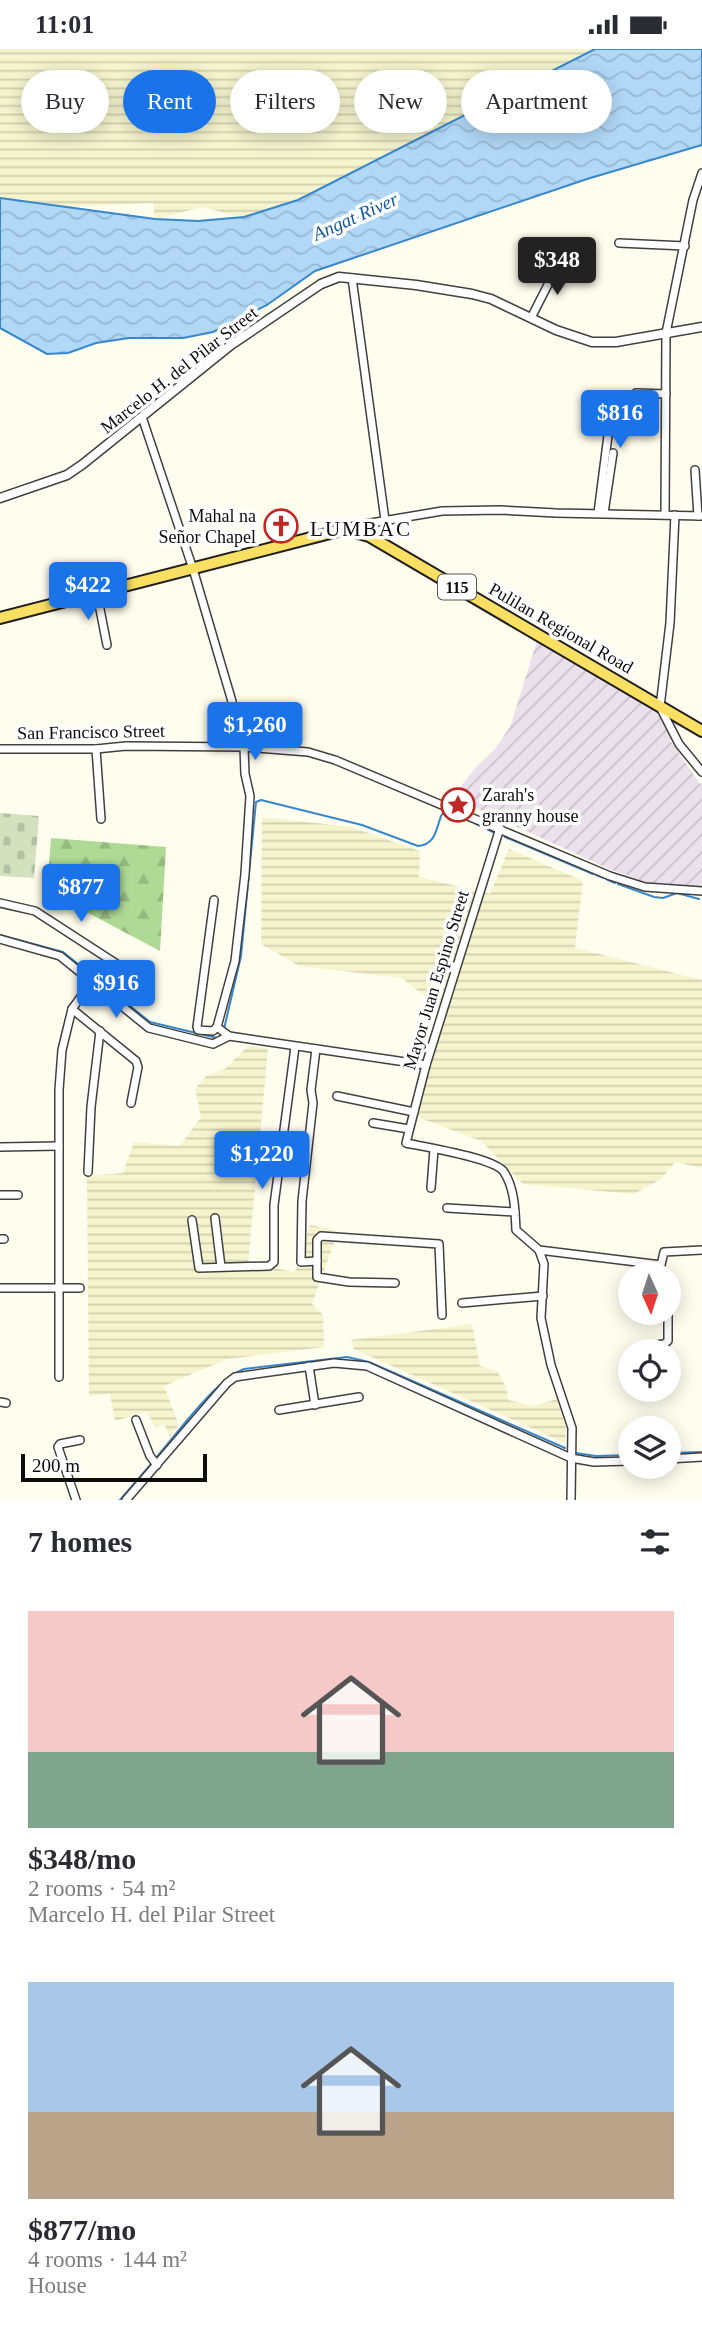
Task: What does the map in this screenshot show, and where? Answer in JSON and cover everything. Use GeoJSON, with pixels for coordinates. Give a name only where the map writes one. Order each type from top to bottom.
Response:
{"type":"FeatureCollection","features":[{"type":"Feature","properties":{"kind":"main road"},"geometry":{"type":"LineString","coordinates":[[0,618],[348,530]]}},
{"type":"Feature","properties":{"kind":"main road","name":"Pulilan Regional Road"},"geometry":{"type":"LineString","coordinates":[[348,530],[369,536],[702,731]]}},
{"type":"Feature","properties":{"kind":"street"},"geometry":{"type":"LineString","coordinates":[[665,515],[666,333],[693,200],[702,173]]}},
{"type":"Feature","properties":{"kind":"street"},"geometry":{"type":"LineString","coordinates":[[619,243],[685,246]]}},
{"type":"Feature","properties":{"kind":"street"},"geometry":{"type":"LineString","coordinates":[[531,318],[559,263],[569,259]]}},
{"type":"Feature","properties":{"kind":"street"},"geometry":{"type":"LineString","coordinates":[[352,278],[385,520]]}},
{"type":"Feature","properties":{"kind":"street","name":"Marcelo H. del Pilar Street"},"geometry":{"type":"LineString","coordinates":[[0,498],[67,475],[100,452],[231,345],[331,279],[352,278],[472,294],[491,299],[593,342],[616,342],[702,327]]}},
{"type":"Feature","properties":{"kind":"street"},"geometry":{"type":"LineString","coordinates":[[636,393],[666,394]]}},
{"type":"Feature","properties":{"kind":"street"},"geometry":{"type":"LineString","coordinates":[[597,405],[607,410],[610,420],[601,513]]}},
{"type":"Feature","properties":{"kind":"street"},"geometry":{"type":"LineString","coordinates":[[142,417],[193,569],[244,747],[245,774],[250,796],[235,961],[217,1027],[211,1031],[198,1030],[197,1027],[214,900]]}},
{"type":"Feature","properties":{"kind":"street"},"geometry":{"type":"LineString","coordinates":[[601,513],[613,453]]}},
{"type":"Feature","properties":{"kind":"street"},"geometry":{"type":"LineString","coordinates":[[348,530],[354,526],[442,511],[500,510],[700,516],[695,470]]}},
{"type":"Feature","properties":{"kind":"street"},"geometry":{"type":"LineString","coordinates":[[675,515],[670,623],[660,707],[679,744],[702,772]]}},
{"type":"Feature","properties":{"kind":"street"},"geometry":{"type":"LineString","coordinates":[[97,594],[107,645]]}},
{"type":"Feature","properties":{"kind":"street","name":"San Francisco Street"},"geometry":{"type":"LineString","coordinates":[[0,749],[244,747],[308,752],[335,759],[610,876],[645,887],[702,891]]}},
{"type":"Feature","properties":{"kind":"street"},"geometry":{"type":"LineString","coordinates":[[96,748],[101,819]]}},
{"type":"Feature","properties":{"kind":"street","name":"Mayor Juan Espino Street"},"geometry":{"type":"LineString","coordinates":[[434,1149],[406,1143],[426,1065],[500,828]]}},
{"type":"Feature","properties":{"kind":"street"},"geometry":{"type":"LineString","coordinates":[[0,903],[35,911],[146,983]]}},
{"type":"Feature","properties":{"kind":"street"},"geometry":{"type":"LineString","coordinates":[[0,939],[57,954],[149,1028],[213,1044],[229,1036]]}},
{"type":"Feature","properties":{"kind":"street"},"geometry":{"type":"LineString","coordinates":[[59,1377],[57,1289],[59,1090],[62,1050],[72,1009],[92,983]]}},
{"type":"Feature","properties":{"kind":"street"},"geometry":{"type":"LineString","coordinates":[[72,1009],[137,1062],[131,1103]]}},
{"type":"Feature","properties":{"kind":"street"},"geometry":{"type":"LineString","coordinates":[[217,1027],[229,1036],[426,1065]]}},
{"type":"Feature","properties":{"kind":"street"},"geometry":{"type":"LineString","coordinates":[[88,1172],[100,1031]]}},
{"type":"Feature","properties":{"kind":"street"},"geometry":{"type":"LineString","coordinates":[[192,1220],[197,1266],[200,1269],[269,1266],[275,1259],[274,1205],[295,1047]]}},
{"type":"Feature","properties":{"kind":"street"},"geometry":{"type":"LineString","coordinates":[[316,1049],[300,1233],[301,1262],[317,1261]]}},
{"type":"Feature","properties":{"kind":"street"},"geometry":{"type":"LineString","coordinates":[[337,1096],[414,1112]]}},
{"type":"Feature","properties":{"kind":"street"},"geometry":{"type":"LineString","coordinates":[[373,1123],[410,1129]]}},
{"type":"Feature","properties":{"kind":"street"},"geometry":{"type":"LineString","coordinates":[[0,1147],[59,1146]]}},
{"type":"Feature","properties":{"kind":"street"},"geometry":{"type":"LineString","coordinates":[[431,1188],[434,1149],[492,1163],[505,1173],[511,1188],[516,1230],[539,1250],[544,1264],[541,1318],[551,1365],[572,1429],[572,1500]]}},
{"type":"Feature","properties":{"kind":"street"},"geometry":{"type":"LineString","coordinates":[[0,1195],[18,1195]]}},
{"type":"Feature","properties":{"kind":"street"},"geometry":{"type":"LineString","coordinates":[[447,1208],[515,1212]]}},
{"type":"Feature","properties":{"kind":"street"},"geometry":{"type":"LineString","coordinates":[[215,1218],[221,1267]]}},
{"type":"Feature","properties":{"kind":"street"},"geometry":{"type":"LineString","coordinates":[[395,1283],[349,1282],[317,1277],[317,1240],[321,1236],[439,1244],[442,1315]]}},
{"type":"Feature","properties":{"kind":"street"},"geometry":{"type":"LineString","coordinates":[[539,1250],[637,1262]]}},
{"type":"Feature","properties":{"kind":"street"},"geometry":{"type":"LineString","coordinates":[[662,1262],[664,1252],[702,1250]]}},
{"type":"Feature","properties":{"kind":"street"},"geometry":{"type":"LineString","coordinates":[[0,1288],[80,1289]]}},
{"type":"Feature","properties":{"kind":"street"},"geometry":{"type":"LineString","coordinates":[[462,1303],[543,1296]]}},
{"type":"Feature","properties":{"kind":"street"},"geometry":{"type":"LineString","coordinates":[[126,1500],[155,1462],[235,1377],[334,1363],[367,1366],[571,1458],[594,1462],[618,1461]]}},
{"type":"Feature","properties":{"kind":"street"},"geometry":{"type":"LineString","coordinates":[[309,1366],[315,1405]]}},
{"type":"Feature","properties":{"kind":"street"},"geometry":{"type":"LineString","coordinates":[[279,1410],[359,1397]]}},
{"type":"Feature","properties":{"kind":"street"},"geometry":{"type":"LineString","coordinates":[[136,1420],[155,1462]]}},
{"type":"Feature","properties":{"kind":"street"},"geometry":{"type":"LineString","coordinates":[[76,1500],[58,1447],[60,1444],[80,1440]]}},
{"type":"Feature","properties":{"kind":"street"},"geometry":{"type":"LineString","coordinates":[[681,1458],[702,1457]]}},
{"type":"Feature","properties":{"kind":"shaded area"},"geometry":{"type":"Polygon","coordinates":[[[537,641],[679,725],[670,740],[700,784],[702,783],[702,888],[648,883],[609,869],[452,797],[495,749],[510,727],[537,641]]]}},
{"type":"Feature","properties":{"kind":"green space"},"geometry":{"type":"Polygon","coordinates":[[[0,49],[595,49],[554,70],[461,70],[461,117],[447,124],[447,70],[354,70],[354,133],[430,133],[298,200],[244,218],[202,207],[155,219],[153,203],[64,207],[0,198],[0,49]]]}},
{"type":"Feature","properties":{"kind":"green space"},"geometry":{"type":"Polygon","coordinates":[[[0,813],[39,816],[34,878],[0,876],[0,813]]]}},
{"type":"Feature","properties":{"kind":"green space"},"geometry":{"type":"Polygon","coordinates":[[[262,817],[351,827],[420,851],[419,877],[490,894],[509,849],[583,881],[575,948],[702,980],[702,1168],[675,1162],[661,1179],[634,1194],[523,1184],[481,1141],[415,1116],[442,1009],[402,978],[299,966],[261,944],[262,817]]]}},
{"type":"Feature","properties":{"kind":"green space"},"geometry":{"type":"Polygon","coordinates":[[[51,838],[166,847],[160,951],[47,891],[51,838]]]}},
{"type":"Feature","properties":{"kind":"green space"},"geometry":{"type":"Polygon","coordinates":[[[248,1046],[268,1048],[248,1263],[295,1272],[310,1225],[338,1231],[312,1304],[323,1315],[324,1347],[227,1359],[164,1386],[179,1425],[170,1437],[164,1424],[155,1427],[147,1411],[115,1421],[110,1394],[89,1396],[87,1176],[123,1173],[134,1142],[180,1146],[201,1117],[195,1089],[206,1076],[225,1069],[248,1046]]]}},
{"type":"Feature","properties":{"kind":"green space"},"geometry":{"type":"Polygon","coordinates":[[[472,1324],[480,1366],[498,1372],[507,1390],[508,1400],[534,1406],[557,1399],[566,1428],[565,1443],[354,1349],[351,1340],[472,1324]]]}},
{"type":"Feature","properties":{"kind":"water","name":"Angat River"},"geometry":{"type":"Polygon","coordinates":[[[595,49],[702,49],[702,145],[587,179],[315,271],[267,305],[213,332],[183,338],[129,338],[96,343],[68,353],[47,354],[0,328],[0,198],[155,219],[198,221],[244,217],[298,200],[430,133],[447,133],[447,124],[461,117],[461,133],[612,133],[612,70],[554,70],[595,49]]]}},
{"type":"Feature","properties":{"kind":"waterway"},"geometry":{"type":"LineString","coordinates":[[224,1029],[241,956],[256,802],[261,800],[362,825],[418,846],[431,840],[443,813],[450,812]]}},
{"type":"Feature","properties":{"kind":"waterway"},"geometry":{"type":"LineString","coordinates":[[475,823],[493,832]]}},
{"type":"Feature","properties":{"kind":"waterway"},"geometry":{"type":"LineString","coordinates":[[505,837],[593,874]]}},
{"type":"Feature","properties":{"kind":"waterway"},"geometry":{"type":"LineString","coordinates":[[596,875],[604,878]]}},
{"type":"Feature","properties":{"kind":"waterway"},"geometry":{"type":"LineString","coordinates":[[606,879],[615,883]]}},
{"type":"Feature","properties":{"kind":"waterway"},"geometry":{"type":"LineString","coordinates":[[618,884],[654,897],[663,898],[677,893],[699,899]]}},
{"type":"Feature","properties":{"kind":"waterway"},"geometry":{"type":"LineString","coordinates":[[0,935],[63,952],[150,1022],[217,1038],[223,1035]]}},
{"type":"Feature","properties":{"kind":"waterway"},"geometry":{"type":"LineString","coordinates":[[155,1459],[209,1396],[221,1384],[244,1369],[347,1357],[369,1362],[565,1448]]}},
{"type":"Feature","properties":{"kind":"waterway"},"geometry":{"type":"LineString","coordinates":[[681,1453],[702,1452]]}},
{"type":"Feature","properties":{"kind":"waterway"},"geometry":{"type":"LineString","coordinates":[[576,1453],[618,1455]]}},
{"type":"Feature","properties":{"kind":"waterway"},"geometry":{"type":"LineString","coordinates":[[120,1500],[152,1463]]}},
{"type":"Feature","properties":{"kind":"place","name":"Mahal na Señor Chapel"},"geometry":{"type":"Point","coordinates":[281,526]}},
{"type":"Feature","properties":{"kind":"place","name":"Zarah's granny house"},"geometry":{"type":"Point","coordinates":[458,805]}},
{"type":"Feature","properties":{"kind":"district","name":"LUMBAC"},"geometry":{"type":"Point","coordinates":[361,529]}}]}
